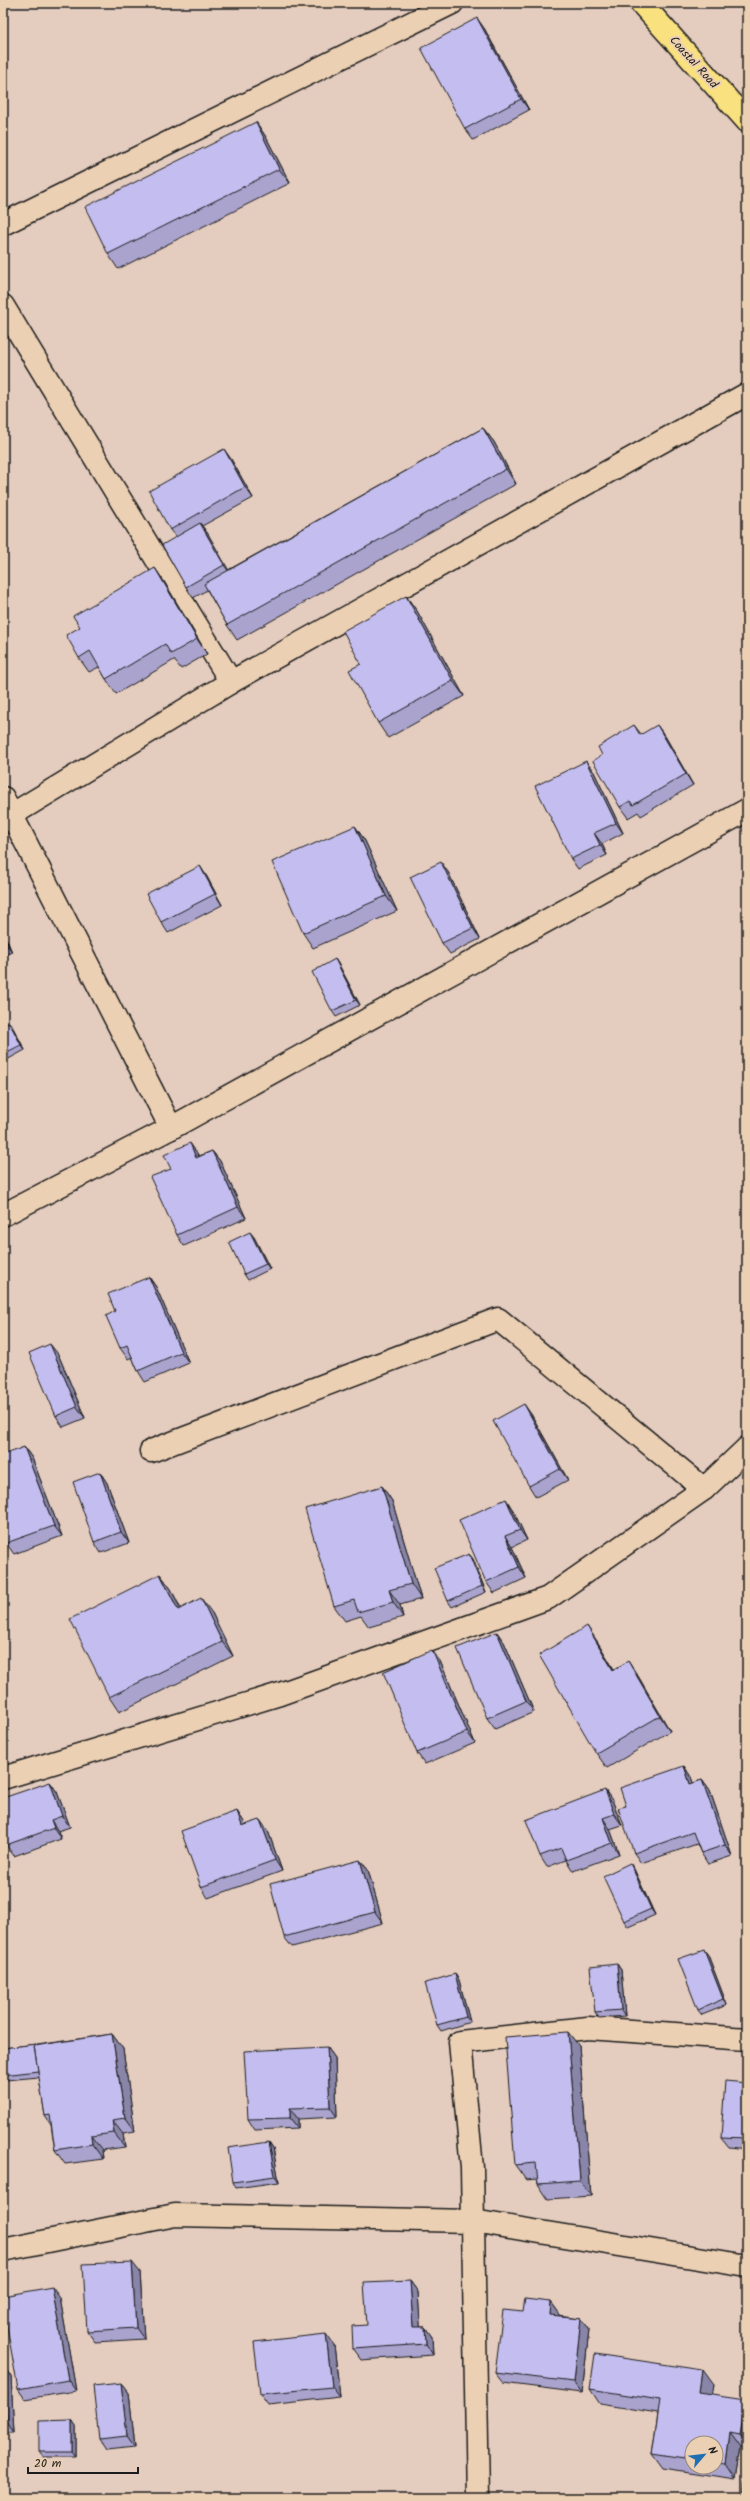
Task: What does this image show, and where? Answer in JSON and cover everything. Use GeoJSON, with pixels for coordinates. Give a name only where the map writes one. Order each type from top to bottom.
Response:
{"type":"FeatureCollection","features":[{"type":"Feature","properties":{"kind":"main road","name":"Coastal Road"},"geometry":{"type":"LineString","coordinates":[[641,3],[747,121]]}},
{"type":"Feature","properties":{"kind":"street"},"geometry":{"type":"LineString","coordinates":[[3,224],[452,3]]}},
{"type":"Feature","properties":{"kind":"street"},"geometry":{"type":"LineString","coordinates":[[3,306],[231,682]]}},
{"type":"Feature","properties":{"kind":"street"},"geometry":{"type":"LineString","coordinates":[[171,1128],[6,811],[231,682],[747,394]]}},
{"type":"Feature","properties":{"kind":"street"},"geometry":{"type":"LineString","coordinates":[[3,1215],[171,1128],[747,810]]}},
{"type":"Feature","properties":{"kind":"street"},"geometry":{"type":"LineString","coordinates":[[151,1451],[498,1319],[704,1489]]}},
{"type":"Feature","properties":{"kind":"street"},"geometry":{"type":"LineString","coordinates":[[3,1778],[280,1694],[548,1598],[704,1489],[747,1448]]}},
{"type":"Feature","properties":{"kind":"street"},"geometry":{"type":"LineString","coordinates":[[478,2498],[472,2168],[460,2042],[588,2028],[747,2039]]}},
{"type":"Feature","properties":{"kind":"street"},"geometry":{"type":"LineString","coordinates":[[3,2250],[175,2215],[473,2221],[747,2266]]}},
{"type":"Feature","properties":{"kind":"building"},"geometry":{"type":"Polygon","coordinates":[[[477,18],[521,99],[465,129],[421,48],[477,18]]]}},
{"type":"Feature","properties":{"kind":"building"},"geometry":{"type":"Polygon","coordinates":[[[256,122],[279,169],[108,254],[85,207],[256,122]]]}},
{"type":"Feature","properties":{"kind":"building"},"geometry":{"type":"Polygon","coordinates":[[[483,428],[506,469],[227,625],[204,584],[483,428]]]}},
{"type":"Feature","properties":{"kind":"building"},"geometry":{"type":"Polygon","coordinates":[[[224,449],[245,487],[170,530],[149,491],[224,449]]]}},
{"type":"Feature","properties":{"kind":"building"},"geometry":{"type":"Polygon","coordinates":[[[200,523],[224,565],[186,587],[162,545],[200,523]]]}},
{"type":"Feature","properties":{"kind":"building"},"geometry":{"type":"Polygon","coordinates":[[[155,568],[197,639],[171,654],[165,644],[106,679],[90,651],[79,658],[66,635],[80,627],[73,616],[155,568]]]}},
{"type":"Feature","properties":{"kind":"building"},"geometry":{"type":"Polygon","coordinates":[[[406,596],[453,681],[378,723],[349,670],[361,664],[343,631],[406,596]]]}},
{"type":"Feature","properties":{"kind":"building"},"geometry":{"type":"Polygon","coordinates":[[[634,725],[640,735],[657,725],[686,774],[633,805],[630,801],[620,807],[593,761],[602,755],[598,747],[634,725]]]}},
{"type":"Feature","properties":{"kind":"building"},"geometry":{"type":"Polygon","coordinates":[[[586,761],[616,823],[594,833],[600,845],[571,859],[535,786],[586,761]]]}},
{"type":"Feature","properties":{"kind":"building"},"geometry":{"type":"Polygon","coordinates":[[[355,826],[386,896],[303,933],[272,862],[355,826]]]}},
{"type":"Feature","properties":{"kind":"building"},"geometry":{"type":"Polygon","coordinates":[[[441,862],[473,928],[442,943],[410,877],[441,862]]]}},
{"type":"Feature","properties":{"kind":"building"},"geometry":{"type":"Polygon","coordinates":[[[200,866],[215,894],[161,922],[146,894],[200,866]]]}},
{"type":"Feature","properties":{"kind":"building"},"geometry":{"type":"Polygon","coordinates":[[[3,934],[8,946],[3,949],[3,934]]]}},
{"type":"Feature","properties":{"kind":"building"},"geometry":{"type":"Polygon","coordinates":[[[335,959],[356,1000],[332,1011],[312,972],[335,959]]]}},
{"type":"Feature","properties":{"kind":"building"},"geometry":{"type":"Polygon","coordinates":[[[9,1022],[21,1045],[3,1054],[3,1025],[9,1022]]]}},
{"type":"Feature","properties":{"kind":"building"},"geometry":{"type":"Polygon","coordinates":[[[190,1143],[196,1158],[212,1151],[238,1207],[177,1235],[150,1177],[171,1169],[164,1155],[190,1143]]]}},
{"type":"Feature","properties":{"kind":"building"},"geometry":{"type":"Polygon","coordinates":[[[250,1232],[266,1264],[244,1274],[229,1242],[250,1232]]]}},
{"type":"Feature","properties":{"kind":"building"},"geometry":{"type":"Polygon","coordinates":[[[149,1277],[181,1352],[138,1371],[127,1345],[120,1348],[106,1316],[115,1311],[108,1294],[149,1277]]]}},
{"type":"Feature","properties":{"kind":"building"},"geometry":{"type":"Polygon","coordinates":[[[50,1344],[77,1407],[56,1416],[29,1353],[50,1344]]]}},
{"type":"Feature","properties":{"kind":"building"},"geometry":{"type":"Polygon","coordinates":[[[524,1404],[560,1469],[529,1486],[493,1421],[524,1404]]]}},
{"type":"Feature","properties":{"kind":"building"},"geometry":{"type":"Polygon","coordinates":[[[24,1447],[54,1526],[6,1543],[3,1535],[3,1455],[24,1447]]]}},
{"type":"Feature","properties":{"kind":"building"},"geometry":{"type":"Polygon","coordinates":[[[100,1472],[121,1532],[94,1542],[73,1482],[100,1472]]]}},
{"type":"Feature","properties":{"kind":"building"},"geometry":{"type":"Polygon","coordinates":[[[382,1486],[411,1584],[389,1590],[393,1602],[358,1612],[354,1600],[334,1606],[305,1509],[382,1486]]]}},
{"type":"Feature","properties":{"kind":"building"},"geometry":{"type":"Polygon","coordinates":[[[506,1499],[520,1530],[505,1536],[519,1567],[486,1582],[459,1520],[506,1499]]]}},
{"type":"Feature","properties":{"kind":"building"},"geometry":{"type":"Polygon","coordinates":[[[469,1554],[482,1586],[448,1601],[434,1568],[469,1554]]]}},
{"type":"Feature","properties":{"kind":"building"},"geometry":{"type":"Polygon","coordinates":[[[160,1574],[178,1610],[201,1598],[222,1642],[109,1697],[70,1619],[160,1574]]]}},
{"type":"Feature","properties":{"kind":"building"},"geometry":{"type":"Polygon","coordinates":[[[587,1626],[613,1670],[628,1661],[660,1716],[596,1753],[539,1655],[587,1626]]]}},
{"type":"Feature","properties":{"kind":"building"},"geometry":{"type":"Polygon","coordinates":[[[497,1632],[526,1701],[487,1718],[457,1648],[497,1632]]]}},
{"type":"Feature","properties":{"kind":"building"},"geometry":{"type":"Polygon","coordinates":[[[432,1650],[467,1732],[417,1753],[383,1672],[432,1650]]]}},
{"type":"Feature","properties":{"kind":"building"},"geometry":{"type":"Polygon","coordinates":[[[684,1766],[690,1784],[702,1780],[725,1845],[701,1853],[693,1832],[634,1853],[618,1808],[626,1806],[620,1788],[684,1766]]]}},
{"type":"Feature","properties":{"kind":"building"},"geometry":{"type":"Polygon","coordinates":[[[50,1782],[62,1816],[51,1820],[54,1828],[6,1845],[3,1836],[3,1798],[50,1782]]]}},
{"type":"Feature","properties":{"kind":"building"},"geometry":{"type":"Polygon","coordinates":[[[605,1790],[614,1814],[603,1818],[612,1843],[566,1860],[561,1848],[540,1856],[526,1820],[605,1790]]]}},
{"type":"Feature","properties":{"kind":"building"},"geometry":{"type":"Polygon","coordinates":[[[237,1811],[242,1826],[260,1820],[275,1860],[201,1887],[181,1831],[237,1811]]]}},
{"type":"Feature","properties":{"kind":"building"},"geometry":{"type":"Polygon","coordinates":[[[360,1860],[375,1912],[284,1937],[270,1884],[360,1860]]]}},
{"type":"Feature","properties":{"kind":"building"},"geometry":{"type":"Polygon","coordinates":[[[630,1863],[651,1909],[624,1921],[603,1876],[630,1863]]]}},
{"type":"Feature","properties":{"kind":"building"},"geometry":{"type":"Polygon","coordinates":[[[704,1950],[723,1999],[698,2010],[678,1959],[704,1950]]]}},
{"type":"Feature","properties":{"kind":"building"},"geometry":{"type":"Polygon","coordinates":[[[617,1964],[621,2010],[595,2012],[590,1967],[617,1964]]]}},
{"type":"Feature","properties":{"kind":"building"},"geometry":{"type":"Polygon","coordinates":[[[455,1974],[466,2017],[437,2025],[425,1983],[455,1974]]]}},
{"type":"Feature","properties":{"kind":"building"},"geometry":{"type":"Polygon","coordinates":[[[568,2032],[580,2181],[538,2184],[536,2163],[515,2165],[505,2037],[568,2032]]]}},
{"type":"Feature","properties":{"kind":"building"},"geometry":{"type":"Polygon","coordinates":[[[112,2034],[125,2118],[112,2120],[114,2133],[91,2136],[92,2144],[55,2150],[50,2115],[45,2116],[34,2046],[112,2034]]]}},
{"type":"Feature","properties":{"kind":"building"},"geometry":{"type":"Polygon","coordinates":[[[36,2044],[34,2046],[38,2071],[3,2075],[3,2048],[36,2044]]]}},
{"type":"Feature","properties":{"kind":"building"},"geometry":{"type":"Polygon","coordinates":[[[327,2047],[330,2107],[290,2108],[290,2118],[248,2119],[244,2051],[327,2047]]]}},
{"type":"Feature","properties":{"kind":"building"},"geometry":{"type":"Polygon","coordinates":[[[725,2081],[747,2083],[747,2138],[721,2137],[725,2081]]]}},
{"type":"Feature","properties":{"kind":"building"},"geometry":{"type":"Polygon","coordinates":[[[269,2142],[275,2176],[233,2182],[228,2148],[269,2142]]]}},
{"type":"Feature","properties":{"kind":"building"},"geometry":{"type":"Polygon","coordinates":[[[132,2262],[136,2328],[87,2331],[83,2264],[132,2262]]]}},
{"type":"Feature","properties":{"kind":"building"},"geometry":{"type":"Polygon","coordinates":[[[410,2281],[413,2327],[425,2327],[426,2344],[353,2349],[352,2326],[367,2325],[364,2283],[410,2281]]]}},
{"type":"Feature","properties":{"kind":"building"},"geometry":{"type":"Polygon","coordinates":[[[52,2287],[68,2380],[18,2389],[3,2304],[3,2296],[52,2287]]]}},
{"type":"Feature","properties":{"kind":"building"},"geometry":{"type":"Polygon","coordinates":[[[525,2299],[551,2302],[550,2315],[581,2318],[574,2382],[495,2373],[503,2310],[523,2312],[525,2299]]]}},
{"type":"Feature","properties":{"kind":"building"},"geometry":{"type":"Polygon","coordinates":[[[326,2334],[332,2387],[260,2394],[254,2342],[326,2334]]]}},
{"type":"Feature","properties":{"kind":"building"},"geometry":{"type":"Polygon","coordinates":[[[595,2354],[702,2370],[699,2392],[746,2399],[740,2435],[730,2433],[726,2464],[724,2464],[724,2435],[684,2435],[684,2458],[652,2453],[660,2400],[590,2389],[595,2354]]]}},
{"type":"Feature","properties":{"kind":"building"},"geometry":{"type":"Polygon","coordinates":[[[4,2366],[7,2422],[3,2422],[4,2366]]]}},
{"type":"Feature","properties":{"kind":"building"},"geometry":{"type":"Polygon","coordinates":[[[121,2383],[127,2436],[99,2439],[93,2386],[121,2383]]]}},
{"type":"Feature","properties":{"kind":"building"},"geometry":{"type":"Polygon","coordinates":[[[72,2420],[72,2452],[39,2452],[39,2421],[72,2420]]]}},
{"type":"Feature","properties":{"kind":"building"},"geometry":{"type":"Polygon","coordinates":[[[747,2445],[747,2498],[743,2498],[747,2445]]]}}]}
